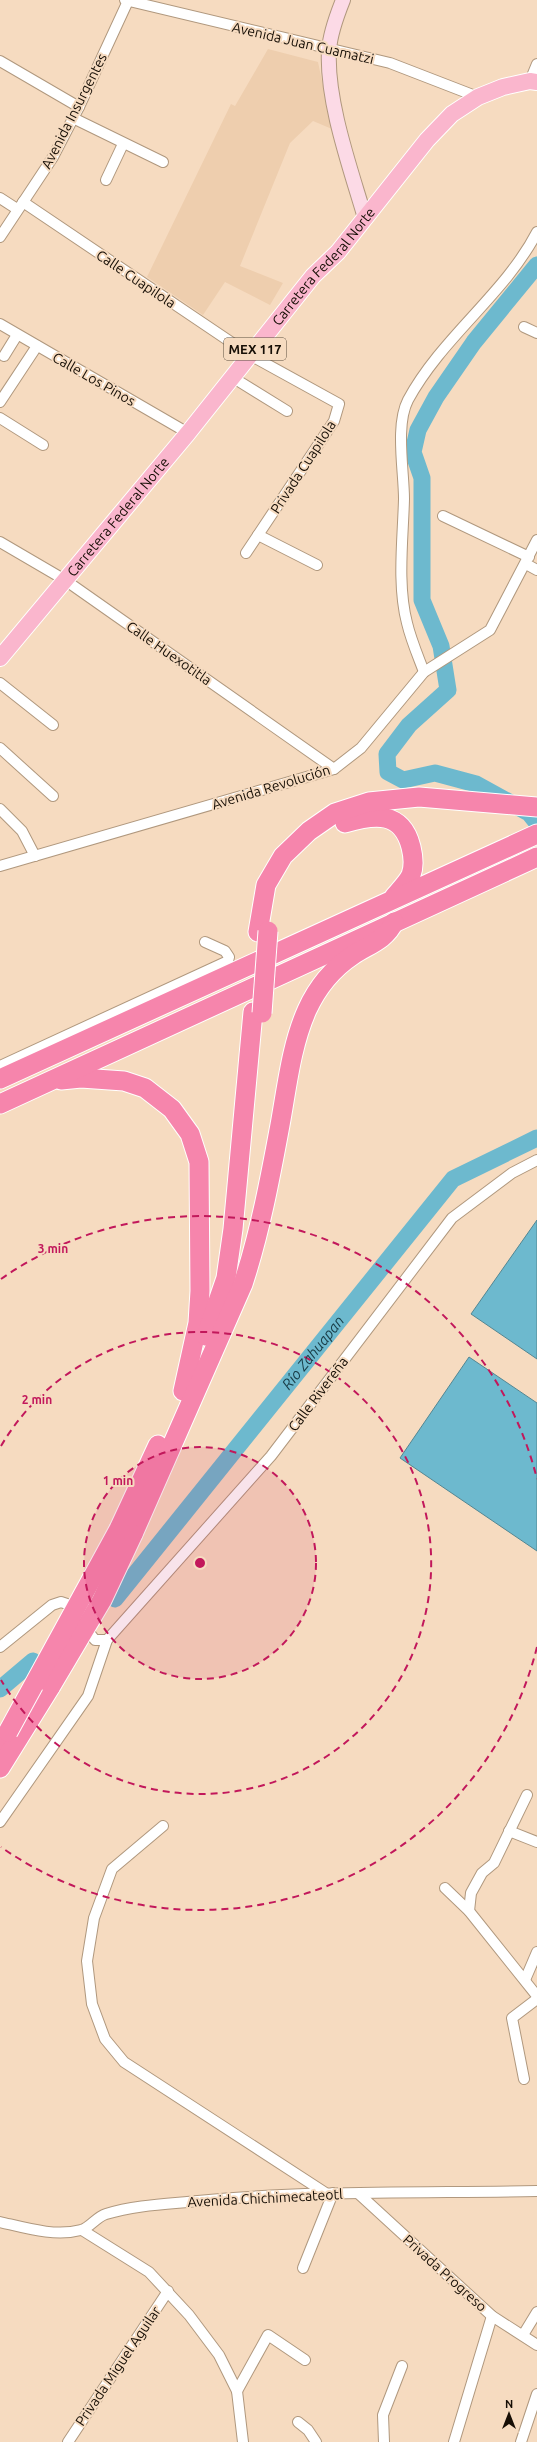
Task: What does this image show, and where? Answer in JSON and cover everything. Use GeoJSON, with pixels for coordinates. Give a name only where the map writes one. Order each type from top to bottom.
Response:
{"type":"FeatureCollection","features":[{"type":"Feature","properties":{"kind":"highway"},"geometry":{"type":"LineString","coordinates":[[226,1319],[237,1275],[242,1241],[266,885],[283,856],[309,831],[335,813],[369,802],[419,797],[537,807]]}},
{"type":"Feature","properties":{"kind":"highway"},"geometry":{"type":"LineString","coordinates":[[263,932],[280,884],[293,861],[322,834],[339,824],[369,816],[392,820],[407,833],[413,855],[411,875],[393,898]]}},
{"type":"Feature","properties":{"kind":"highway"},"geometry":{"type":"LineString","coordinates":[[0,1079],[393,898],[537,834]]}},
{"type":"Feature","properties":{"kind":"highway"},"geometry":{"type":"LineString","coordinates":[[0,1104],[537,857]]}},
{"type":"Feature","properties":{"kind":"highway"},"geometry":{"type":"LineString","coordinates":[[4,1737],[126,1531],[243,1284],[255,1248],[268,1190],[292,1056],[307,1011],[330,973],[352,956],[385,936],[394,922]]}},
{"type":"Feature","properties":{"kind":"highway"},"geometry":{"type":"LineString","coordinates":[[0,1768],[102,1600],[126,1531],[211,1325],[226,1278],[233,1229],[257,1013]]}},
{"type":"Feature","properties":{"kind":"highway"},"geometry":{"type":"LineString","coordinates":[[46,1082],[81,1078],[124,1081],[146,1088],[172,1109],[190,1134],[199,1162],[200,1291],[198,1323],[183,1391]]}},
{"type":"Feature","properties":{"kind":"main road"},"geometry":{"type":"LineString","coordinates":[[343,0],[329,50],[330,80],[344,150],[365,218]]}},
{"type":"Feature","properties":{"kind":"main road","name":"Carretera Federal Norte"},"geometry":{"type":"LineString","coordinates":[[0,658],[188,433],[313,276],[338,252],[427,140],[452,114],[478,97],[503,87],[534,82]]}},
{"type":"Feature","properties":{"kind":"street","name":"Avenida Juan Cuamatzi"},"geometry":{"type":"LineString","coordinates":[[127,0],[159,4],[329,50],[390,63],[478,97]]}},
{"type":"Feature","properties":{"kind":"street","name":"Avenida Insurgentes"},"geometry":{"type":"LineString","coordinates":[[0,237],[53,157],[79,106],[127,0]]}},
{"type":"Feature","properties":{"kind":"street"},"geometry":{"type":"LineString","coordinates":[[0,61],[79,106]]}},
{"type":"Feature","properties":{"kind":"street"},"geometry":{"type":"LineString","coordinates":[[534,82],[537,64]]}},
{"type":"Feature","properties":{"kind":"street"},"geometry":{"type":"LineString","coordinates":[[73,118],[123,144],[163,162]]}},
{"type":"Feature","properties":{"kind":"street"},"geometry":{"type":"LineString","coordinates":[[106,180],[123,144]]}},
{"type":"Feature","properties":{"kind":"street","name":"Calle Cuapilola"},"geometry":{"type":"LineString","coordinates":[[0,198],[20,205],[250,355]]}},
{"type":"Feature","properties":{"kind":"street"},"geometry":{"type":"LineString","coordinates":[[427,670],[407,623],[403,595],[402,450],[403,419],[407,401],[465,323],[524,257],[537,232]]}},
{"type":"Feature","properties":{"kind":"street","name":"Calle Los Pinos"},"geometry":{"type":"LineString","coordinates":[[0,324],[188,433]]}},
{"type":"Feature","properties":{"kind":"street"},"geometry":{"type":"LineString","coordinates":[[524,327],[537,333]]}},
{"type":"Feature","properties":{"kind":"street"},"geometry":{"type":"LineString","coordinates":[[4,356],[18,334]]}},
{"type":"Feature","properties":{"kind":"street"},"geometry":{"type":"LineString","coordinates":[[0,402],[37,346]]}},
{"type":"Feature","properties":{"kind":"street","name":"Privada Cuapilola"},"geometry":{"type":"LineString","coordinates":[[246,553],[334,421],[339,404],[250,355]]}},
{"type":"Feature","properties":{"kind":"street"},"geometry":{"type":"LineString","coordinates":[[232,377],[288,411]]}},
{"type":"Feature","properties":{"kind":"street"},"geometry":{"type":"LineString","coordinates":[[0,418],[43,445]]}},
{"type":"Feature","properties":{"kind":"street"},"geometry":{"type":"LineString","coordinates":[[443,516],[527,560],[537,570]]}},
{"type":"Feature","properties":{"kind":"street"},"geometry":{"type":"LineString","coordinates":[[258,535],[316,565]]}},
{"type":"Feature","properties":{"kind":"street","name":"Avenida Revolución"},"geometry":{"type":"LineString","coordinates":[[0,866],[334,769],[361,748],[427,670],[462,650],[490,630],[537,540]]}},
{"type":"Feature","properties":{"kind":"street","name":"Calle Huexotitla"},"geometry":{"type":"LineString","coordinates":[[2,546],[65,580],[334,769]]}},
{"type":"Feature","properties":{"kind":"street"},"geometry":{"type":"LineString","coordinates":[[0,683],[53,725]]}},
{"type":"Feature","properties":{"kind":"street"},"geometry":{"type":"LineString","coordinates":[[0,748],[53,796]]}},
{"type":"Feature","properties":{"kind":"street"},"geometry":{"type":"LineString","coordinates":[[0,809],[22,831],[35,856]]}},
{"type":"Feature","properties":{"kind":"street"},"geometry":{"type":"LineString","coordinates":[[0,1066],[228,961],[229,957],[225,950],[205,942]]}},
{"type":"Feature","properties":{"kind":"street","name":"Calle Rivereña"},"geometry":{"type":"LineString","coordinates":[[107,1640],[271,1456],[452,1218],[512,1173],[537,1160]]}},
{"type":"Feature","properties":{"kind":"street"},"geometry":{"type":"LineString","coordinates":[[0,1647],[52,1605],[61,1602],[67,1604],[95,1640],[107,1640],[88,1696],[0,1822]]}},
{"type":"Feature","properties":{"kind":"street"},"geometry":{"type":"LineString","coordinates":[[469,1911],[471,1893],[482,1873],[494,1863],[527,1795]]}},
{"type":"Feature","properties":{"kind":"street"},"geometry":{"type":"LineString","coordinates":[[163,1826],[112,1869],[94,1918],[87,1961],[92,2004],[105,2039],[124,2062],[329,2192],[302,2268]]}},
{"type":"Feature","properties":{"kind":"street"},"geometry":{"type":"LineString","coordinates":[[509,1831],[537,1842]]}},
{"type":"Feature","properties":{"kind":"street"},"geometry":{"type":"LineString","coordinates":[[445,1888],[469,1911],[530,1983],[537,1998],[512,2018],[524,2079]]}},
{"type":"Feature","properties":{"kind":"street"},"geometry":{"type":"LineString","coordinates":[[530,1983],[537,1952]]}},
{"type":"Feature","properties":{"kind":"street","name":"Avenida Chichimecateotl"},"geometry":{"type":"LineString","coordinates":[[82,2230],[104,2214],[133,2208],[329,2192],[359,2194],[537,2191]]}},
{"type":"Feature","properties":{"kind":"street","name":"Privada Progreso"},"geometry":{"type":"LineString","coordinates":[[359,2194],[492,2316],[537,2345]]}},
{"type":"Feature","properties":{"kind":"street"},"geometry":{"type":"LineString","coordinates":[[0,2222],[43,2231],[82,2230],[149,2272],[189,2315],[219,2356],[237,2391],[243,2442]]}},
{"type":"Feature","properties":{"kind":"street","name":"Privada Miguel Aguilar"},"geometry":{"type":"LineString","coordinates":[[68,2442],[168,2291]]}},
{"type":"Feature","properties":{"kind":"street"},"geometry":{"type":"LineString","coordinates":[[523,2335],[537,2312]]}},
{"type":"Feature","properties":{"kind":"street"},"geometry":{"type":"LineString","coordinates":[[454,2442],[492,2316]]}},
{"type":"Feature","properties":{"kind":"street"},"geometry":{"type":"LineString","coordinates":[[237,2391],[268,2335],[305,2360]]}},
{"type":"Feature","properties":{"kind":"street"},"geometry":{"type":"LineString","coordinates":[[384,2442],[383,2415],[402,2366]]}},
{"type":"Feature","properties":{"kind":"street"},"geometry":{"type":"LineString","coordinates":[[521,2442],[537,2394]]}},
{"type":"Feature","properties":{"kind":"street"},"geometry":{"type":"LineString","coordinates":[[298,2422],[308,2430],[316,2442]]}},
{"type":"Feature","properties":{"kind":"shaded area"},"geometry":{"type":"Polygon","coordinates":[[[268,49],[318,62],[332,129],[313,121],[290,143],[240,266],[283,283],[270,305],[225,282],[203,315],[147,277],[231,104],[235,106],[268,49]]]}},
{"type":"Feature","properties":{"kind":"water"},"geometry":{"type":"Polygon","coordinates":[[[537,1220],[537,1359],[471,1314],[537,1220]]]}},
{"type":"Feature","properties":{"kind":"water"},"geometry":{"type":"Polygon","coordinates":[[[469,1357],[537,1403],[537,1551],[400,1458],[469,1357]]]}},
{"type":"Feature","properties":{"kind":"waterway"},"geometry":{"type":"LineString","coordinates":[[537,265],[474,342],[436,397],[418,430],[413,452],[422,478],[422,600],[441,646],[448,690],[409,725],[387,754],[388,772],[403,780],[435,773],[476,784],[529,813],[537,823]]}},
{"type":"Feature","properties":{"kind":"waterway","name":"Río Zahuapan"},"geometry":{"type":"LineString","coordinates":[[115,1599],[453,1179],[537,1138]]}},
{"type":"Feature","properties":{"kind":"waterway","name":"Río Zahuapan"},"geometry":{"type":"LineString","coordinates":[[0,1689],[33,1661]]}}]}
